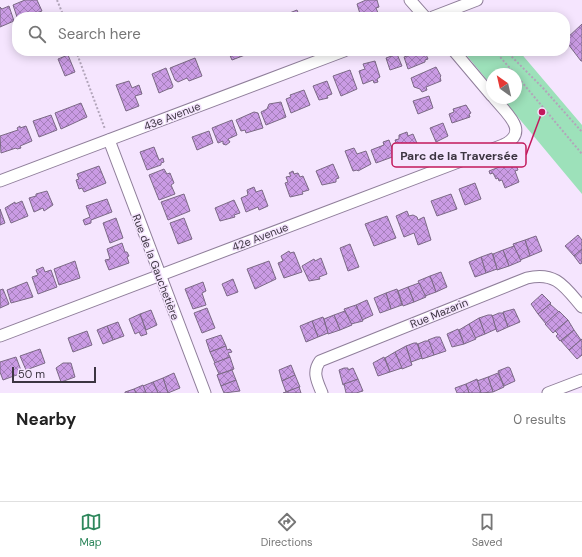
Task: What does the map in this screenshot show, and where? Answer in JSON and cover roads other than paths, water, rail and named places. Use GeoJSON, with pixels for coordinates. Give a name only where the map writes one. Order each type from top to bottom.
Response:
{"type":"FeatureCollection","features":[{"type":"Feature","properties":{"kind":"street"},"geometry":{"type":"LineString","coordinates":[[410,0],[421,12]]}},
{"type":"Feature","properties":{"kind":"street"},"geometry":{"type":"LineString","coordinates":[[446,12],[477,0]]}},
{"type":"Feature","properties":{"kind":"street","name":"43e Avenue"},"geometry":{"type":"LineString","coordinates":[[0,181],[331,56]]}},
{"type":"Feature","properties":{"kind":"street"},"geometry":{"type":"LineString","coordinates":[[458,56],[486,89]]}},
{"type":"Feature","properties":{"kind":"street","name":"42e Avenue"},"geometry":{"type":"LineString","coordinates":[[0,336],[512,141],[516,134],[516,127],[499,104]]}},
{"type":"Feature","properties":{"kind":"street","name":"Rue de la Gauchetière"},"geometry":{"type":"LineString","coordinates":[[109,140],[204,393]]}},
{"type":"Feature","properties":{"kind":"street","name":"Rue Mazarin"},"geometry":{"type":"LineString","coordinates":[[322,393],[315,376],[316,367],[324,359],[527,278],[547,276],[556,280],[582,307]]}},
{"type":"Feature","properties":{"kind":"street"},"geometry":{"type":"LineString","coordinates":[[548,393],[582,380]]}},
{"type":"Feature","properties":{"kind":"place","name":"Parc de la Traversée"},"geometry":{"type":"Point","coordinates":[542,112]}}]}
